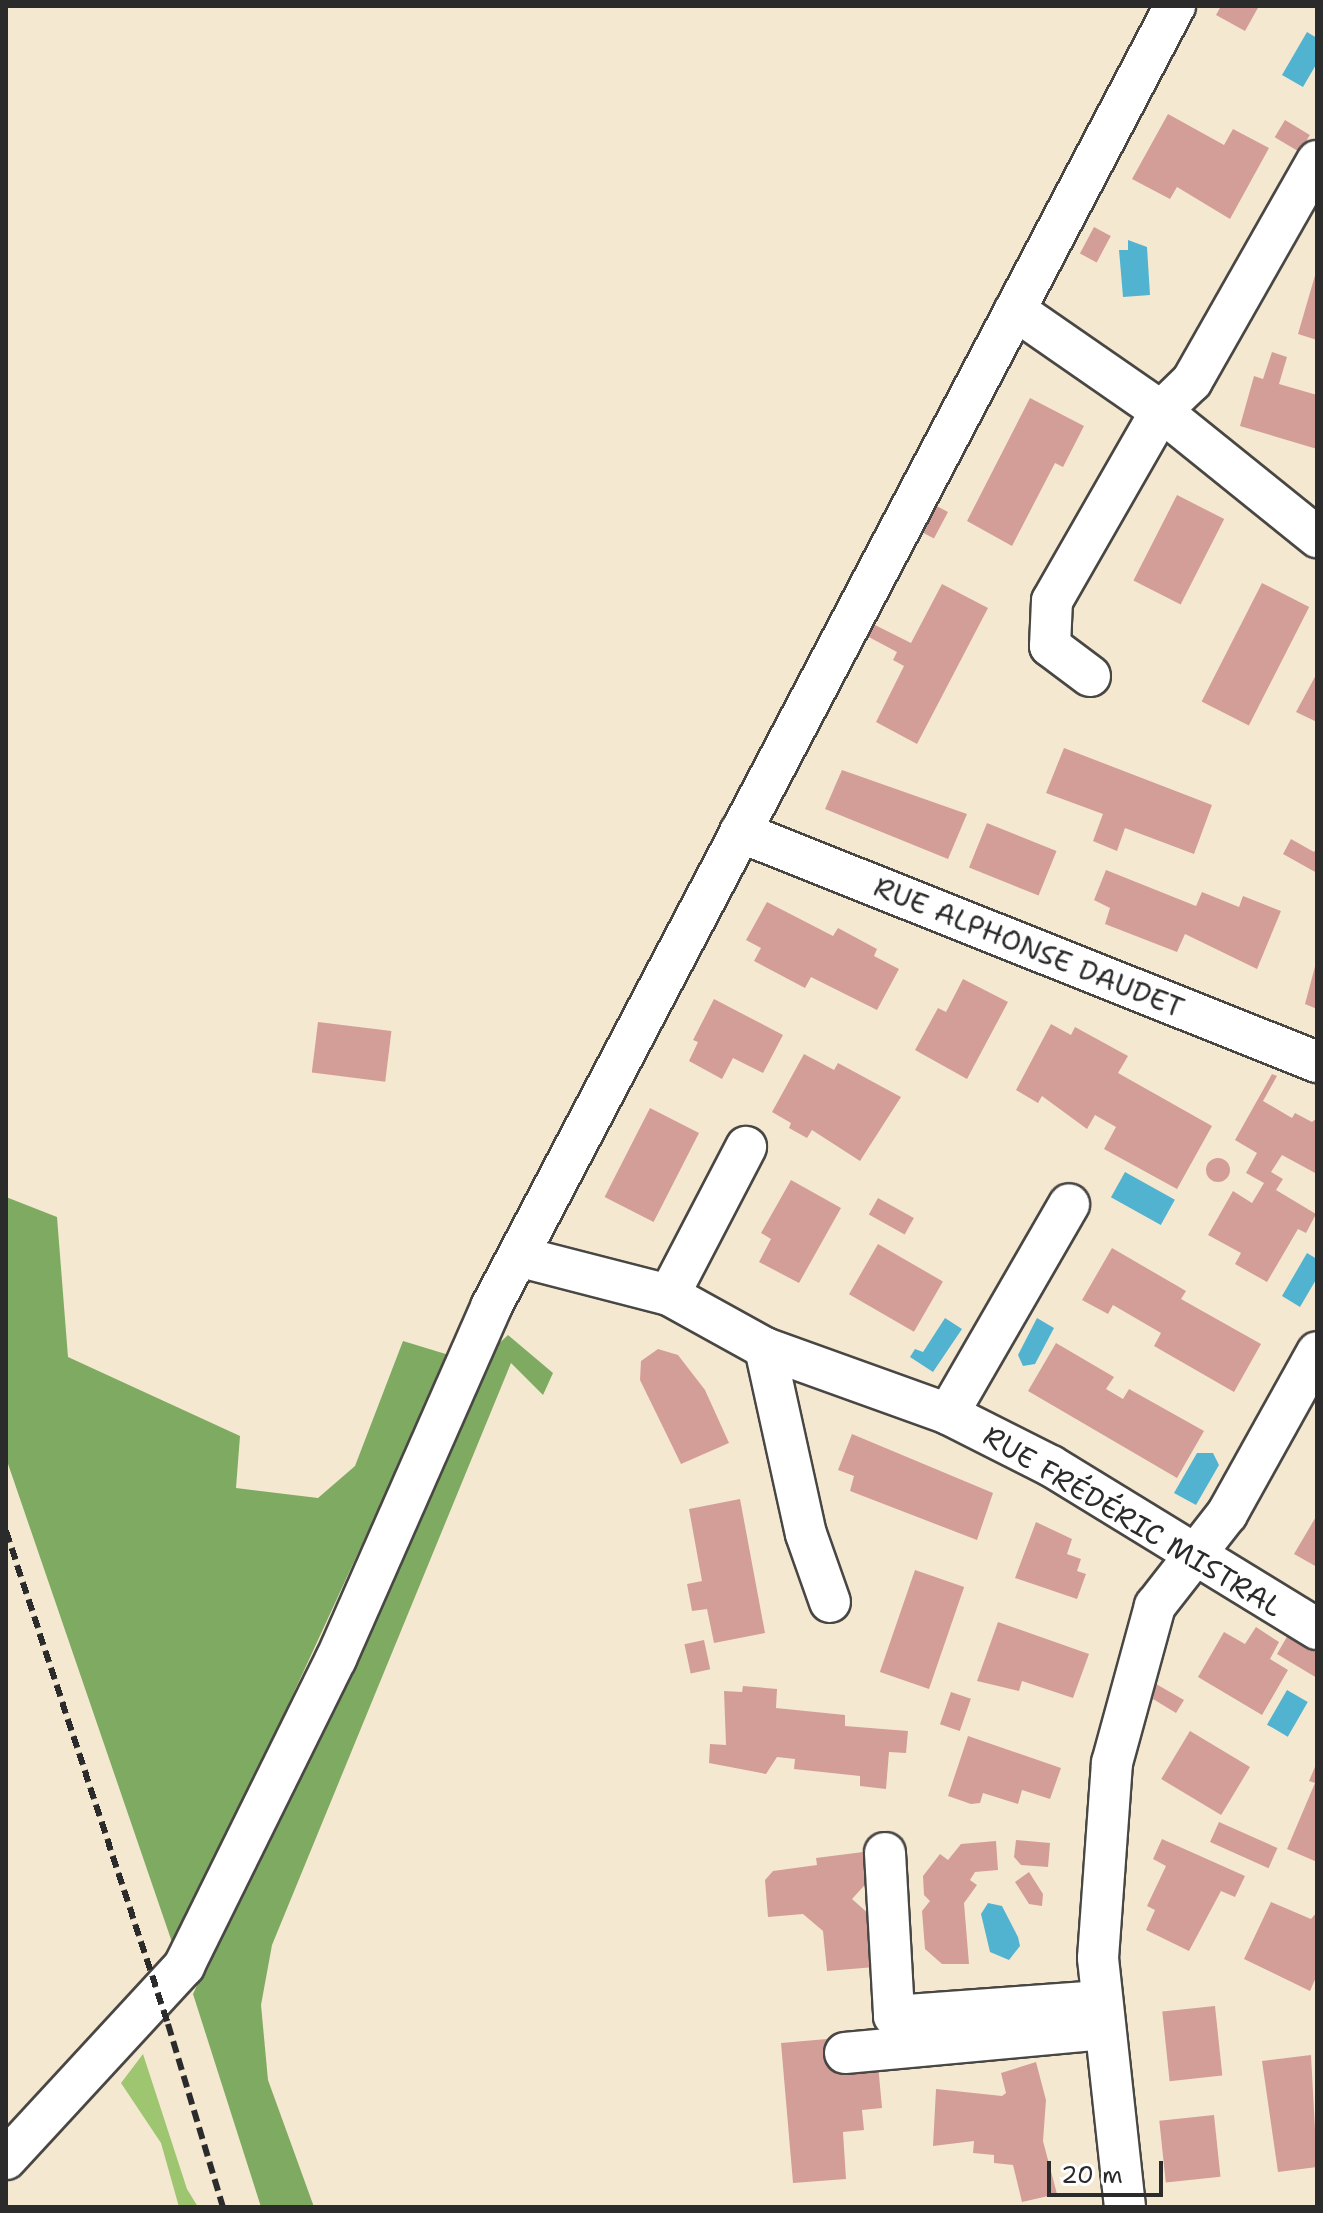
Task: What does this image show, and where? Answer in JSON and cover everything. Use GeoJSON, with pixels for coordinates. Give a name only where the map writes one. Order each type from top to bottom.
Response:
{"type":"FeatureCollection","features":[{"type":"Feature","properties":{"kind":"street"},"geometry":{"type":"LineString","coordinates":[[6,2159],[184,1966],[336,1659],[470,1351],[1175,6]]}},
{"type":"Feature","properties":{"kind":"street"},"geometry":{"type":"LineString","coordinates":[[1090,676],[1050,646],[1052,601],[1161,411],[1192,381],[1317,161]]}},
{"type":"Feature","properties":{"kind":"street"},"geometry":{"type":"LineString","coordinates":[[1015,310],[1161,411],[1317,537]]}},
{"type":"Feature","properties":{"kind":"street","name":"RUE ALPHONSE DAUDET"},"geometry":{"type":"LineString","coordinates":[[740,832],[1317,1062]]}},
{"type":"Feature","properties":{"kind":"street"},"geometry":{"type":"LineString","coordinates":[[669,1295],[746,1147]]}},
{"type":"Feature","properties":{"kind":"street"},"geometry":{"type":"LineString","coordinates":[[948,1414],[1069,1204]]}},
{"type":"Feature","properties":{"kind":"street","name":"RUE FRÉDÉRIC MISTRAL"},"geometry":{"type":"LineString","coordinates":[[521,1257],[669,1295],[765,1348],[948,1414],[1051,1466],[1190,1555],[1317,1629]]}},
{"type":"Feature","properties":{"kind":"street"},"geometry":{"type":"LineString","coordinates":[[765,1348],[806,1534],[830,1602]]}},
{"type":"Feature","properties":{"kind":"street"},"geometry":{"type":"LineString","coordinates":[[1125,2207],[1098,1958],[1112,1763],[1155,1606],[1190,1555],[1227,1514],[1317,1352]]}},
{"type":"Feature","properties":{"kind":"street"},"geometry":{"type":"LineString","coordinates":[[885,1853],[894,2016],[1102,2015]]}},
{"type":"Feature","properties":{"kind":"street"},"geometry":{"type":"LineString","coordinates":[[845,2053],[1102,2015]]}},
{"type":"Feature","properties":{"kind":"green space"},"geometry":{"type":"Polygon","coordinates":[[[6,1197],[57,1217],[68,1357],[240,1436],[236,1488],[318,1498],[355,1466],[403,1341],[449,1355],[175,1951],[6,1458],[6,1197]]]}},
{"type":"Feature","properties":{"kind":"green space"},"geometry":{"type":"Polygon","coordinates":[[[508,1335],[553,1373],[543,1395],[511,1363],[272,1945],[261,2005],[268,2080],[314,2207],[261,2207],[193,1994],[489,1353],[508,1335]]]}},
{"type":"Feature","properties":{"kind":"green space"},"geometry":{"type":"Polygon","coordinates":[[[143,2054],[187,2189],[198,2207],[179,2207],[161,2143],[121,2083],[143,2054]]]}},
{"type":"Feature","properties":{"kind":"water"},"geometry":{"type":"Polygon","coordinates":[[[1307,32],[1317,38],[1317,63],[1303,87],[1282,75],[1307,32]]]}},
{"type":"Feature","properties":{"kind":"water"},"geometry":{"type":"Polygon","coordinates":[[[1128,240],[1147,247],[1150,295],[1123,297],[1119,250],[1128,250],[1128,240]]]}},
{"type":"Feature","properties":{"kind":"water"},"geometry":{"type":"Polygon","coordinates":[[[1125,1172],[1175,1200],[1161,1225],[1111,1197],[1125,1172]]]}},
{"type":"Feature","properties":{"kind":"water"},"geometry":{"type":"Polygon","coordinates":[[[1307,1253],[1317,1259],[1317,1278],[1300,1307],[1282,1296],[1307,1253]]]}},
{"type":"Feature","properties":{"kind":"water"},"geometry":{"type":"Polygon","coordinates":[[[945,1318],[962,1329],[933,1372],[910,1357],[915,1349],[923,1352],[945,1318]]]}},
{"type":"Feature","properties":{"kind":"water"},"geometry":{"type":"Polygon","coordinates":[[[1037,1318],[1054,1328],[1035,1364],[1023,1366],[1018,1355],[1037,1318]]]}},
{"type":"Feature","properties":{"kind":"water"},"geometry":{"type":"Polygon","coordinates":[[[1197,1453],[1213,1453],[1219,1465],[1196,1505],[1174,1493],[1197,1453]]]}},
{"type":"Feature","properties":{"kind":"water"},"geometry":{"type":"Polygon","coordinates":[[[1287,1690],[1308,1702],[1288,1737],[1267,1725],[1287,1690]]]}},
{"type":"Feature","properties":{"kind":"water"},"geometry":{"type":"Polygon","coordinates":[[[988,1903],[1002,1906],[1018,1937],[1020,1946],[1009,1960],[990,1952],[981,1914],[988,1903]]]}},
{"type":"Feature","properties":{"kind":"building"},"geometry":{"type":"Polygon","coordinates":[[[1221,6],[1259,6],[1245,31],[1216,15],[1221,6]]]}},
{"type":"Feature","properties":{"kind":"building"},"geometry":{"type":"Polygon","coordinates":[[[1168,114],[1224,145],[1233,129],[1269,148],[1230,219],[1177,187],[1170,199],[1132,179],[1168,114]]]}},
{"type":"Feature","properties":{"kind":"building"},"geometry":{"type":"Polygon","coordinates":[[[1285,120],[1310,135],[1300,152],[1275,137],[1285,120]]]}},
{"type":"Feature","properties":{"kind":"building"},"geometry":{"type":"Polygon","coordinates":[[[1094,227],[1111,236],[1097,262],[1080,253],[1094,227]]]}},
{"type":"Feature","properties":{"kind":"building"},"geometry":{"type":"Polygon","coordinates":[[[1317,272],[1317,340],[1298,334],[1317,272]]]}},
{"type":"Feature","properties":{"kind":"building"},"geometry":{"type":"Polygon","coordinates":[[[1272,352],[1287,357],[1279,384],[1317,395],[1317,449],[1240,426],[1254,376],[1263,379],[1272,352]]]}},
{"type":"Feature","properties":{"kind":"building"},"geometry":{"type":"Polygon","coordinates":[[[1030,398],[1084,426],[1063,467],[1055,463],[1012,546],[967,521],[1030,398]]]}},
{"type":"Feature","properties":{"kind":"building"},"geometry":{"type":"Polygon","coordinates":[[[1177,495],[1224,519],[1181,605],[1133,581],[1177,495]]]}},
{"type":"Feature","properties":{"kind":"building"},"geometry":{"type":"Polygon","coordinates":[[[933,504],[948,512],[934,538],[919,530],[933,504]]]}},
{"type":"Feature","properties":{"kind":"building"},"geometry":{"type":"Polygon","coordinates":[[[1262,583],[1309,607],[1249,726],[1202,702],[1262,583]]]}},
{"type":"Feature","properties":{"kind":"building"},"geometry":{"type":"Polygon","coordinates":[[[942,584],[988,608],[917,744],[876,722],[904,666],[893,660],[897,652],[865,635],[871,623],[911,643],[942,584]]]}},
{"type":"Feature","properties":{"kind":"building"},"geometry":{"type":"Polygon","coordinates":[[[1317,673],[1317,722],[1296,712],[1317,673]]]}},
{"type":"Feature","properties":{"kind":"building"},"geometry":{"type":"Polygon","coordinates":[[[1064,748],[1212,805],[1194,854],[1125,828],[1117,851],[1093,841],[1103,814],[1046,793],[1064,748]]]}},
{"type":"Feature","properties":{"kind":"building"},"geometry":{"type":"Polygon","coordinates":[[[842,770],[967,814],[948,859],[825,809],[842,770]]]}},
{"type":"Feature","properties":{"kind":"building"},"geometry":{"type":"Polygon","coordinates":[[[987,823],[1057,851],[1039,896],[969,868],[987,823]]]}},
{"type":"Feature","properties":{"kind":"building"},"geometry":{"type":"Polygon","coordinates":[[[1291,839],[1314,852],[1317,847],[1317,873],[1283,854],[1291,839]]]}},
{"type":"Feature","properties":{"kind":"building"},"geometry":{"type":"Polygon","coordinates":[[[1106,870],[1196,906],[1202,892],[1239,907],[1243,896],[1281,911],[1257,969],[1185,934],[1177,952],[1105,924],[1110,908],[1094,900],[1106,870]]]}},
{"type":"Feature","properties":{"kind":"building"},"geometry":{"type":"Polygon","coordinates":[[[767,902],[833,936],[838,928],[877,949],[874,956],[899,969],[877,1010],[811,977],[805,988],[754,961],[761,948],[746,940],[767,902]]]}},
{"type":"Feature","properties":{"kind":"building"},"geometry":{"type":"Polygon","coordinates":[[[1317,959],[1317,1009],[1305,1004],[1317,959]]]}},
{"type":"Feature","properties":{"kind":"building"},"geometry":{"type":"Polygon","coordinates":[[[963,979],[1008,1002],[967,1079],[915,1050],[938,1008],[946,1012],[963,979]]]}},
{"type":"Feature","properties":{"kind":"building"},"geometry":{"type":"Polygon","coordinates":[[[714,999],[783,1035],[763,1073],[733,1058],[722,1079],[689,1061],[698,1042],[693,1040],[714,999]]]}},
{"type":"Feature","properties":{"kind":"building"},"geometry":{"type":"Polygon","coordinates":[[[318,1022],[391,1031],[385,1082],[312,1073],[318,1022]]]}},
{"type":"Feature","properties":{"kind":"building"},"geometry":{"type":"Polygon","coordinates":[[[1051,1024],[1071,1035],[1075,1027],[1128,1056],[1118,1073],[1212,1126],[1177,1189],[1104,1149],[1116,1127],[1095,1115],[1087,1129],[1042,1096],[1038,1103],[1016,1090],[1051,1024]]]}},
{"type":"Feature","properties":{"kind":"building"},"geometry":{"type":"Polygon","coordinates":[[[804,1054],[834,1070],[838,1063],[901,1097],[860,1161],[812,1130],[807,1138],[789,1128],[791,1123],[772,1112],[804,1054]]]}},
{"type":"Feature","properties":{"kind":"building"},"geometry":{"type":"Polygon","coordinates":[[[1272,1074],[1277,1076],[1263,1101],[1292,1118],[1295,1113],[1312,1122],[1317,1118],[1317,1174],[1282,1155],[1271,1172],[1283,1179],[1276,1190],[1316,1214],[1306,1233],[1298,1229],[1267,1282],[1235,1264],[1241,1253],[1208,1235],[1233,1191],[1252,1203],[1264,1183],[1246,1173],[1257,1153],[1235,1140],[1272,1074]]]}},
{"type":"Feature","properties":{"kind":"building"},"geometry":{"type":"Polygon","coordinates":[[[650,1108],[699,1133],[654,1222],[605,1197],[650,1108]]]}},
{"type":"Feature","properties":{"kind":"building"},"geometry":{"type":"Polygon","coordinates":[[[1213,1158],[1223,1158],[1230,1165],[1230,1175],[1223,1182],[1213,1182],[1206,1175],[1206,1165],[1213,1158]]]}},
{"type":"Feature","properties":{"kind":"building"},"geometry":{"type":"Polygon","coordinates":[[[791,1180],[841,1208],[799,1283],[759,1262],[771,1239],[761,1233],[791,1180]]]}},
{"type":"Feature","properties":{"kind":"building"},"geometry":{"type":"Polygon","coordinates":[[[878,1198],[914,1218],[905,1234],[869,1215],[878,1198]]]}},
{"type":"Feature","properties":{"kind":"building"},"geometry":{"type":"Polygon","coordinates":[[[878,1244],[943,1282],[914,1332],[849,1294],[878,1244]]]}},
{"type":"Feature","properties":{"kind":"building"},"geometry":{"type":"Polygon","coordinates":[[[1112,1248],[1186,1291],[1181,1299],[1261,1344],[1234,1392],[1154,1346],[1161,1333],[1113,1305],[1108,1314],[1082,1300],[1112,1248]]]}},
{"type":"Feature","properties":{"kind":"building"},"geometry":{"type":"Polygon","coordinates":[[[1056,1343],[1114,1377],[1106,1389],[1123,1399],[1129,1389],[1204,1431],[1177,1478],[1028,1391],[1056,1343]]]}},
{"type":"Feature","properties":{"kind":"building"},"geometry":{"type":"Polygon","coordinates":[[[658,1349],[678,1355],[705,1390],[729,1443],[681,1464],[640,1380],[641,1361],[658,1349]]]}},
{"type":"Feature","properties":{"kind":"building"},"geometry":{"type":"Polygon","coordinates":[[[852,1434],[993,1493],[977,1540],[850,1491],[854,1476],[838,1470],[852,1434]]]}},
{"type":"Feature","properties":{"kind":"building"},"geometry":{"type":"Polygon","coordinates":[[[740,1499],[765,1633],[714,1643],[707,1609],[692,1611],[687,1584],[702,1581],[689,1509],[740,1499]]]}},
{"type":"Feature","properties":{"kind":"building"},"geometry":{"type":"Polygon","coordinates":[[[1317,1515],[1317,1567],[1294,1554],[1317,1515]]]}},
{"type":"Feature","properties":{"kind":"building"},"geometry":{"type":"Polygon","coordinates":[[[1036,1522],[1072,1539],[1067,1554],[1081,1559],[1077,1571],[1086,1574],[1077,1599],[1015,1578],[1036,1522]]]}},
{"type":"Feature","properties":{"kind":"building"},"geometry":{"type":"Polygon","coordinates":[[[915,1570],[964,1587],[929,1689],[880,1672],[915,1570]]]}},
{"type":"Feature","properties":{"kind":"building"},"geometry":{"type":"Polygon","coordinates":[[[998,1622],[1089,1654],[1073,1698],[1022,1681],[1019,1691],[977,1681],[998,1622]]]}},
{"type":"Feature","properties":{"kind":"building"},"geometry":{"type":"Polygon","coordinates":[[[1256,1627],[1279,1642],[1270,1659],[1288,1670],[1262,1715],[1198,1677],[1224,1632],[1245,1644],[1256,1627]]]}},
{"type":"Feature","properties":{"kind":"building"},"geometry":{"type":"Polygon","coordinates":[[[1288,1635],[1317,1653],[1317,1678],[1277,1654],[1288,1635]]]}},
{"type":"Feature","properties":{"kind":"building"},"geometry":{"type":"Polygon","coordinates":[[[704,1640],[710,1669],[691,1674],[684,1644],[704,1640]]]}},
{"type":"Feature","properties":{"kind":"building"},"geometry":{"type":"Polygon","coordinates":[[[1156,1684],[1184,1700],[1176,1713],[1153,1699],[1156,1684]]]}},
{"type":"Feature","properties":{"kind":"building"},"geometry":{"type":"Polygon","coordinates":[[[743,1686],[777,1689],[776,1708],[845,1715],[845,1726],[908,1731],[906,1753],[889,1752],[886,1789],[860,1786],[860,1776],[794,1769],[795,1759],[777,1757],[766,1774],[709,1763],[710,1744],[726,1745],[724,1691],[742,1692],[743,1686]]]}},
{"type":"Feature","properties":{"kind":"building"},"geometry":{"type":"Polygon","coordinates":[[[951,1692],[971,1699],[960,1731],[940,1724],[951,1692]]]}},
{"type":"Feature","properties":{"kind":"building"},"geometry":{"type":"Polygon","coordinates":[[[1190,1731],[1250,1767],[1221,1815],[1161,1779],[1190,1731]]]}},
{"type":"Feature","properties":{"kind":"building"},"geometry":{"type":"Polygon","coordinates":[[[968,1736],[1061,1768],[1050,1799],[1022,1790],[1018,1804],[983,1793],[980,1803],[971,1804],[948,1796],[968,1736]]]}},
{"type":"Feature","properties":{"kind":"building"},"geometry":{"type":"Polygon","coordinates":[[[1317,1762],[1317,1862],[1287,1849],[1315,1783],[1309,1781],[1317,1762]]]}},
{"type":"Feature","properties":{"kind":"building"},"geometry":{"type":"Polygon","coordinates":[[[1219,1822],[1277,1848],[1269,1868],[1210,1842],[1219,1822]]]}},
{"type":"Feature","properties":{"kind":"building"},"geometry":{"type":"Polygon","coordinates":[[[1162,1839],[1245,1876],[1235,1897],[1221,1891],[1189,1951],[1146,1930],[1155,1910],[1147,1906],[1166,1866],[1153,1859],[1162,1839]]]}},
{"type":"Feature","properties":{"kind":"building"},"geometry":{"type":"Polygon","coordinates":[[[1016,1840],[1050,1843],[1048,1867],[1021,1865],[1014,1857],[1016,1840]]]}},
{"type":"Feature","properties":{"kind":"building"},"geometry":{"type":"Polygon","coordinates":[[[996,1841],[998,1870],[975,1872],[970,1880],[977,1885],[964,1903],[969,1964],[942,1964],[925,1949],[922,1911],[930,1901],[924,1895],[923,1876],[940,1854],[948,1860],[961,1844],[996,1841]]]}},
{"type":"Feature","properties":{"kind":"building"},"geometry":{"type":"Polygon","coordinates":[[[871,1851],[873,1876],[852,1899],[870,1915],[875,1967],[827,1971],[823,1931],[803,1914],[768,1917],[765,1880],[773,1871],[817,1865],[816,1858],[871,1851]]]}},
{"type":"Feature","properties":{"kind":"building"},"geometry":{"type":"Polygon","coordinates":[[[1029,1872],[1043,1894],[1042,1906],[1029,1904],[1015,1882],[1029,1872]]]}},
{"type":"Feature","properties":{"kind":"building"},"geometry":{"type":"Polygon","coordinates":[[[1271,1902],[1311,1919],[1317,1912],[1317,1975],[1310,1991],[1244,1959],[1271,1902]]]}},
{"type":"Feature","properties":{"kind":"building"},"geometry":{"type":"Polygon","coordinates":[[[1215,2006],[1222,2076],[1170,2081],[1162,2012],[1215,2006]]]}},
{"type":"Feature","properties":{"kind":"building"},"geometry":{"type":"Polygon","coordinates":[[[827,2039],[829,2068],[878,2064],[882,2108],[862,2110],[864,2130],[843,2132],[846,2179],[793,2183],[781,2043],[827,2039]]]}},
{"type":"Feature","properties":{"kind":"building"},"geometry":{"type":"Polygon","coordinates":[[[1311,2055],[1317,2167],[1278,2172],[1262,2061],[1311,2055]]]}},
{"type":"Feature","properties":{"kind":"building"},"geometry":{"type":"Polygon","coordinates":[[[1036,2062],[1046,2100],[1043,2141],[1057,2194],[1022,2202],[1013,2165],[994,2163],[994,2155],[973,2153],[974,2141],[933,2146],[936,2089],[1002,2096],[1006,2093],[1001,2073],[1036,2062]]]}},
{"type":"Feature","properties":{"kind":"building"},"geometry":{"type":"Polygon","coordinates":[[[1214,2115],[1220,2177],[1166,2182],[1159,2121],[1214,2115]]]}},
{"type":"Feature","properties":{"kind":"railway"},"geometry":{"type":"LineString","coordinates":[[6,1531],[168,2024],[223,2207]]}}]}
